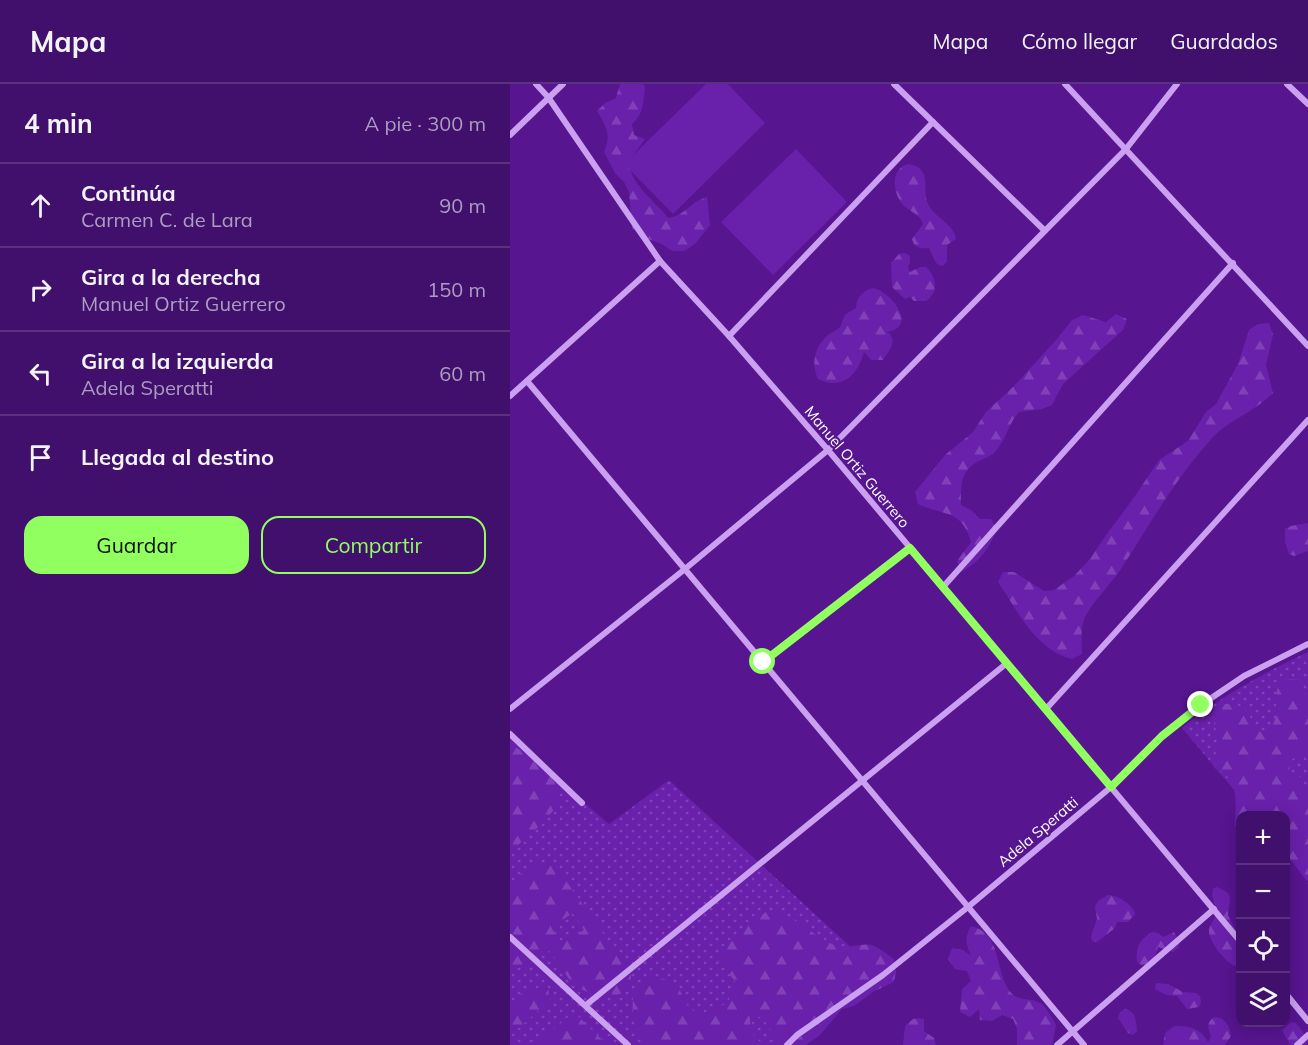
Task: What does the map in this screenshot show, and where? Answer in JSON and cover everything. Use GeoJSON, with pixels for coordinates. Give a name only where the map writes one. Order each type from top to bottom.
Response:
{"type":"FeatureCollection","features":[{"type":"Feature","properties":{"kind":"street","name":"Manuel Ortiz Guerrero"},"geometry":{"type":"LineString","coordinates":[[536,84],[548,97],[660,261],[828,450],[1236,936]]}},
{"type":"Feature","properties":{"kind":"street"},"geometry":{"type":"LineString","coordinates":[[510,135],[563,84]]}},
{"type":"Feature","properties":{"kind":"street"},"geometry":{"type":"LineString","coordinates":[[894,84],[1044,230]]}},
{"type":"Feature","properties":{"kind":"street"},"geometry":{"type":"LineString","coordinates":[[1065,84],[1306,341]]}},
{"type":"Feature","properties":{"kind":"street"},"geometry":{"type":"LineString","coordinates":[[510,709],[685,569],[828,450],[1126,149],[1177,84]]}},
{"type":"Feature","properties":{"kind":"street"},"geometry":{"type":"LineString","coordinates":[[1287,84],[1308,104]]}},
{"type":"Feature","properties":{"kind":"street"},"geometry":{"type":"LineString","coordinates":[[729,336],[933,122]]}},
{"type":"Feature","properties":{"kind":"street"},"geometry":{"type":"LineString","coordinates":[[510,396],[660,261]]}},
{"type":"Feature","properties":{"kind":"street"},"geometry":{"type":"LineString","coordinates":[[943,586],[1233,263]]}},
{"type":"Feature","properties":{"kind":"street"},"geometry":{"type":"LineString","coordinates":[[527,381],[1084,1045]]}},
{"type":"Feature","properties":{"kind":"street"},"geometry":{"type":"LineString","coordinates":[[1046,709],[1308,420]]}},
{"type":"Feature","properties":{"kind":"street"},"geometry":{"type":"LineString","coordinates":[[763,662],[910,548]]}},
{"type":"Feature","properties":{"kind":"street","name":"Adela Speratti"},"geometry":{"type":"LineString","coordinates":[[787,1045],[797,1035],[883,975],[968,907],[1111,787],[1162,736],[1201,705],[1244,676],[1308,644]]}},
{"type":"Feature","properties":{"kind":"street"},"geometry":{"type":"LineString","coordinates":[[586,1005],[1007,663]]}},
{"type":"Feature","properties":{"kind":"street"},"geometry":{"type":"LineString","coordinates":[[510,734],[582,803]]}},
{"type":"Feature","properties":{"kind":"street"},"geometry":{"type":"LineString","coordinates":[[1057,1045],[1214,909]]}},
{"type":"Feature","properties":{"kind":"street"},"geometry":{"type":"LineString","coordinates":[[510,937],[628,1045]]}},
{"type":"Feature","properties":{"kind":"street"},"geometry":{"type":"LineString","coordinates":[[1290,999],[1308,1021]]}},
{"type":"Feature","properties":{"kind":"street"},"geometry":{"type":"LineString","coordinates":[[1297,1045],[1308,1035]]}},
{"type":"Feature","properties":{"kind":"green space"},"geometry":{"type":"Polygon","coordinates":[[[620,84],[643,84],[645,87],[641,112],[632,124],[634,135],[645,139],[631,160],[630,168],[643,191],[668,218],[680,214],[707,197],[710,225],[695,244],[684,251],[672,251],[662,244],[640,236],[632,228],[629,192],[624,182],[615,173],[604,152],[608,136],[597,111],[605,103],[616,98],[620,84]]]}},
{"type":"Feature","properties":{"kind":"green space"},"geometry":{"type":"Polygon","coordinates":[[[706,84],[728,84],[765,123],[673,214],[624,164],[706,84]]]}},
{"type":"Feature","properties":{"kind":"green space"},"geometry":{"type":"Polygon","coordinates":[[[796,149],[847,202],[773,275],[721,222],[796,149]]]}},
{"type":"Feature","properties":{"kind":"green space"},"geometry":{"type":"Polygon","coordinates":[[[908,164],[921,170],[924,175],[929,206],[952,229],[956,239],[947,245],[947,262],[942,266],[937,264],[929,248],[920,248],[914,244],[912,239],[923,224],[919,217],[897,196],[896,174],[908,164]]]}},
{"type":"Feature","properties":{"kind":"green space"},"geometry":{"type":"Polygon","coordinates":[[[905,253],[910,256],[908,267],[910,272],[926,267],[932,275],[935,289],[926,301],[914,301],[910,297],[905,299],[892,287],[891,263],[899,254],[905,253]]]}},
{"type":"Feature","properties":{"kind":"green space"},"geometry":{"type":"Polygon","coordinates":[[[874,288],[895,303],[902,317],[901,324],[896,329],[887,332],[891,335],[893,342],[888,353],[883,360],[871,360],[864,352],[858,367],[842,382],[827,382],[818,379],[814,361],[820,345],[828,335],[840,327],[846,314],[856,308],[861,295],[874,288]]]}},
{"type":"Feature","properties":{"kind":"green space"},"geometry":{"type":"Polygon","coordinates":[[[1116,314],[1127,319],[1123,330],[1063,384],[1052,405],[1042,409],[1019,412],[995,452],[968,469],[963,479],[961,505],[971,510],[980,519],[991,519],[997,529],[983,554],[961,572],[957,561],[971,542],[967,531],[957,518],[918,504],[915,492],[945,455],[973,432],[986,412],[1014,386],[1072,320],[1083,315],[1106,322],[1116,314]]]}},
{"type":"Feature","properties":{"kind":"green space"},"geometry":{"type":"Polygon","coordinates":[[[1269,323],[1273,335],[1266,365],[1273,393],[1214,436],[1188,467],[1121,569],[1085,617],[1082,630],[1082,654],[1072,659],[1048,647],[1020,617],[998,582],[1003,572],[1014,572],[1044,591],[1054,590],[1074,576],[1090,559],[1159,460],[1188,441],[1206,412],[1216,404],[1238,364],[1249,330],[1258,324],[1269,323]]]}},
{"type":"Feature","properties":{"kind":"green space"},"geometry":{"type":"Polygon","coordinates":[[[1308,523],[1308,551],[1294,556],[1289,554],[1285,542],[1285,529],[1308,523]]]}},
{"type":"Feature","properties":{"kind":"green space"},"geometry":{"type":"Polygon","coordinates":[[[1308,652],[1308,880],[1290,828],[1290,811],[1252,811],[1182,728],[1242,686],[1308,652]]]}},
{"type":"Feature","properties":{"kind":"green space"},"geometry":{"type":"Polygon","coordinates":[[[1290,679],[1300,680],[1308,701],[1308,745],[1301,754],[1291,760],[1289,771],[1299,776],[1308,789],[1308,881],[1290,860],[1290,811],[1236,811],[1235,826],[1233,785],[1229,778],[1214,768],[1214,756],[1220,745],[1214,723],[1214,712],[1223,704],[1240,706],[1245,709],[1264,735],[1276,716],[1279,683],[1290,679]]]}},
{"type":"Feature","properties":{"kind":"green space"},"geometry":{"type":"Polygon","coordinates":[[[510,739],[609,824],[669,780],[878,972],[800,1045],[510,1045],[510,739]]]}},
{"type":"Feature","properties":{"kind":"green space"},"geometry":{"type":"Polygon","coordinates":[[[510,743],[538,763],[555,780],[559,803],[544,822],[510,852],[510,743]]]}},
{"type":"Feature","properties":{"kind":"green space"},"geometry":{"type":"Polygon","coordinates":[[[535,863],[547,863],[557,868],[631,973],[631,984],[617,996],[607,998],[595,996],[573,984],[549,951],[522,966],[510,968],[510,883],[535,863]],[[573,913],[551,927],[561,943],[584,930],[573,913]]]}},
{"type":"Feature","properties":{"kind":"green space"},"geometry":{"type":"Polygon","coordinates":[[[1217,887],[1228,893],[1230,898],[1228,915],[1236,931],[1235,966],[1218,951],[1209,935],[1217,911],[1212,895],[1213,889],[1217,887]]]}},
{"type":"Feature","properties":{"kind":"green space"},"geometry":{"type":"Polygon","coordinates":[[[1108,895],[1124,901],[1135,914],[1128,922],[1117,922],[1115,928],[1097,942],[1092,941],[1091,936],[1097,919],[1095,907],[1098,901],[1108,895]]]}},
{"type":"Feature","properties":{"kind":"green space"},"geometry":{"type":"Polygon","coordinates":[[[766,912],[777,913],[795,920],[819,937],[837,946],[865,944],[877,947],[894,959],[896,971],[894,982],[873,992],[854,1006],[842,1009],[820,1035],[806,1045],[778,1045],[769,1026],[760,1017],[750,1018],[751,1027],[755,1036],[764,1045],[649,1045],[634,1021],[633,993],[645,983],[656,978],[674,985],[693,1011],[701,1013],[728,1003],[735,981],[718,961],[719,950],[746,925],[766,912]]]}},
{"type":"Feature","properties":{"kind":"green space"},"geometry":{"type":"Polygon","coordinates":[[[971,926],[980,929],[992,942],[1003,978],[1011,993],[1020,998],[1034,1000],[1047,1009],[1056,1025],[1052,1045],[1017,1045],[1017,1029],[1013,1019],[1002,1015],[992,1021],[980,1020],[979,1009],[970,1017],[960,1012],[962,989],[971,981],[967,971],[955,969],[948,959],[952,948],[963,950],[971,956],[966,941],[971,926]]]}},
{"type":"Feature","properties":{"kind":"green space"},"geometry":{"type":"Polygon","coordinates":[[[1152,932],[1163,937],[1174,932],[1180,943],[1173,952],[1158,947],[1153,960],[1141,965],[1137,962],[1138,948],[1141,941],[1152,932]]]}},
{"type":"Feature","properties":{"kind":"green space"},"geometry":{"type":"Polygon","coordinates":[[[1156,983],[1168,984],[1183,992],[1196,993],[1200,996],[1199,1007],[1187,1009],[1177,996],[1166,995],[1155,989],[1156,983]]]}},
{"type":"Feature","properties":{"kind":"green space"},"geometry":{"type":"Polygon","coordinates":[[[537,988],[548,989],[550,1000],[510,1036],[510,1003],[525,991],[537,988]]]}},
{"type":"Feature","properties":{"kind":"green space"},"geometry":{"type":"Polygon","coordinates":[[[1125,1009],[1135,1017],[1137,1031],[1133,1035],[1128,1033],[1118,1018],[1120,1012],[1125,1009]]]}},
{"type":"Feature","properties":{"kind":"green space"},"geometry":{"type":"Polygon","coordinates":[[[574,1012],[599,1037],[612,1045],[535,1045],[574,1012]]]}},
{"type":"Feature","properties":{"kind":"green space"},"geometry":{"type":"Polygon","coordinates":[[[1214,1017],[1224,1020],[1229,1029],[1231,1036],[1225,1045],[1163,1045],[1165,1033],[1174,1026],[1194,1029],[1208,1042],[1211,1037],[1209,1024],[1214,1017]]]}},
{"type":"Feature","properties":{"kind":"green space"},"geometry":{"type":"Polygon","coordinates":[[[913,1019],[924,1019],[924,1031],[934,1038],[936,1045],[903,1045],[905,1026],[913,1019]]]}},
{"type":"Feature","properties":{"kind":"green space"},"geometry":{"type":"Polygon","coordinates":[[[1290,1023],[1296,1023],[1306,1036],[1308,1041],[1306,1045],[1290,1045],[1282,1030],[1290,1027],[1290,1023]]]}},
{"type":"Feature","properties":{"kind":"route"},"geometry":{"type":"LineString","coordinates":[[763,662],[910,548],[1111,787],[1162,736],[1201,705]]}}]}
